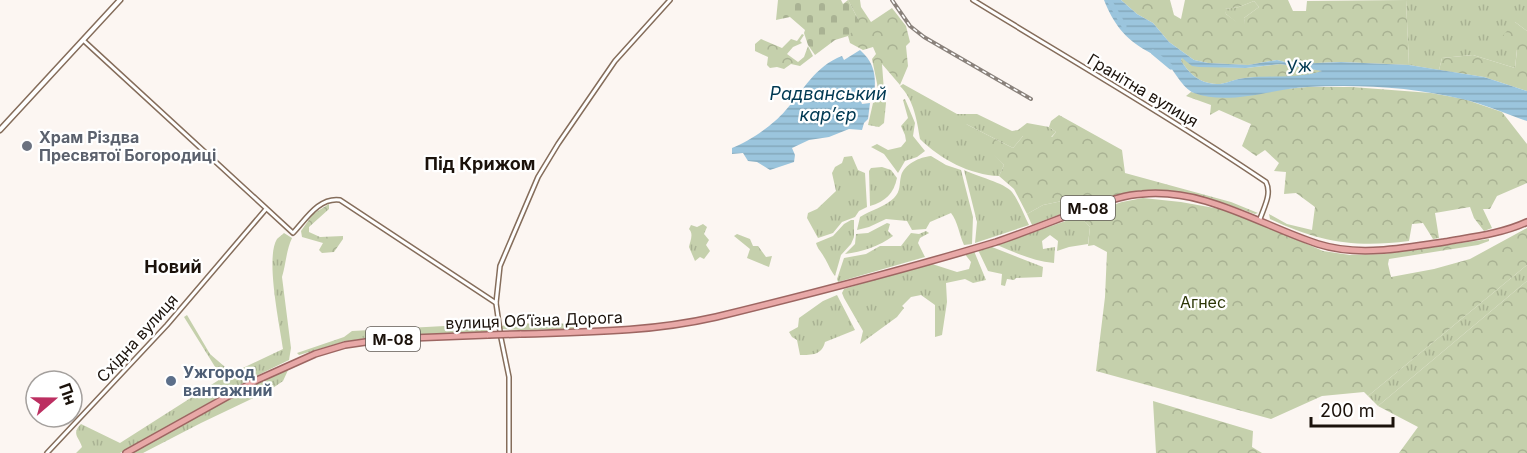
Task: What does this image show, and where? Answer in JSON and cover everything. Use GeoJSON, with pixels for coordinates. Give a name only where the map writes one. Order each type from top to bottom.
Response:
{"type":"FeatureCollection","features":[{"type":"Feature","properties":{"kind":"highway","name":"вулиця Обʼїзна Дорога"},"geometry":{"type":"LineString","coordinates":[[126,453],[279,368],[345,345],[380,340],[654,329],[698,321],[989,244],[1108,201],[1132,195],[1158,193],[1186,197],[1226,206],[1260,219]]}},
{"type":"Feature","properties":{"kind":"highway","name":"М-08"},"geometry":{"type":"LineString","coordinates":[[1260,219],[1319,244],[1355,251],[1379,251],[1471,237],[1507,230],[1527,222]]}},
{"type":"Feature","properties":{"kind":"main road"},"geometry":{"type":"LineString","coordinates":[[0,130],[120,0]]}},
{"type":"Feature","properties":{"kind":"street"},"geometry":{"type":"LineString","coordinates":[[500,331],[496,303],[499,271],[503,256],[540,174],[615,61],[670,0]]}},
{"type":"Feature","properties":{"kind":"street","name":"Гранітна вулиця"},"geometry":{"type":"LineString","coordinates":[[973,0],[1101,80],[1163,115],[1266,182],[1269,188],[1260,219]]}},
{"type":"Feature","properties":{"kind":"street"},"geometry":{"type":"LineString","coordinates":[[83,40],[293,233],[315,208],[332,200],[340,200],[496,303]]}},
{"type":"Feature","properties":{"kind":"street","name":"Східна вулиця"},"geometry":{"type":"LineString","coordinates":[[47,453],[167,325],[266,210]]}},
{"type":"Feature","properties":{"kind":"street"},"geometry":{"type":"LineString","coordinates":[[501,338],[509,377],[509,453]]}},
{"type":"Feature","properties":{"kind":"green space"},"geometry":{"type":"Polygon","coordinates":[[[778,0],[841,0],[843,4],[848,0],[858,19],[858,26],[848,36],[835,40],[815,55],[808,45],[805,30],[790,17],[776,20],[778,0]]]}},
{"type":"Feature","properties":{"kind":"green space"},"geometry":{"type":"Polygon","coordinates":[[[848,0],[860,0],[861,7],[871,22],[892,8],[906,26],[910,42],[906,46],[908,66],[900,85],[882,64],[884,91],[878,88],[872,59],[876,54],[873,47],[863,50],[850,43],[848,36],[858,19],[848,0]]]}},
{"type":"Feature","properties":{"kind":"green space"},"geometry":{"type":"Polygon","coordinates":[[[1121,0],[1170,0],[1174,15],[1181,19],[1185,0],[1288,0],[1293,11],[1306,11],[1307,1],[1406,0],[1409,65],[1341,62],[1293,64],[1277,60],[1248,65],[1208,63],[1194,60],[1169,42],[1153,23],[1137,14],[1121,0]],[[1254,1],[1225,9],[1226,14],[1237,22],[1233,27],[1237,31],[1241,27],[1245,29],[1244,18],[1259,7],[1254,1]]]}},
{"type":"Feature","properties":{"kind":"green space"},"geometry":{"type":"Polygon","coordinates":[[[1406,0],[1527,0],[1527,31],[1515,22],[1517,49],[1515,68],[1473,55],[1442,58],[1439,70],[1409,65],[1406,0]]]}},
{"type":"Feature","properties":{"kind":"green space"},"geometry":{"type":"Polygon","coordinates":[[[1254,1],[1259,7],[1244,18],[1246,30],[1237,32],[1232,27],[1236,22],[1226,14],[1224,9],[1239,7],[1254,1]]]}},
{"type":"Feature","properties":{"kind":"green space"},"geometry":{"type":"Polygon","coordinates":[[[1515,22],[1527,31],[1527,91],[1484,77],[1439,70],[1442,58],[1473,55],[1515,68],[1517,50],[1505,48],[1499,40],[1515,22]]]}},
{"type":"Feature","properties":{"kind":"green space"},"geometry":{"type":"Polygon","coordinates":[[[802,34],[804,35],[800,41],[802,43],[793,47],[787,54],[798,62],[804,57],[808,46],[813,56],[800,66],[791,64],[784,69],[770,68],[767,65],[768,57],[755,51],[755,44],[761,39],[782,48],[791,39],[797,41],[802,34]]]}},
{"type":"Feature","properties":{"kind":"green space"},"geometry":{"type":"Polygon","coordinates":[[[1182,57],[1218,67],[1246,68],[1280,64],[1323,71],[1304,76],[1245,78],[1214,84],[1204,82],[1193,75],[1181,61],[1182,57]]]}},
{"type":"Feature","properties":{"kind":"green space"},"geometry":{"type":"Polygon","coordinates":[[[903,84],[957,114],[977,114],[1012,131],[1018,130],[1027,123],[1049,127],[1056,132],[1051,137],[1023,136],[1013,148],[966,124],[1004,165],[999,176],[977,173],[956,165],[920,139],[912,104],[900,86],[903,84]]]}},
{"type":"Feature","properties":{"kind":"green space"},"geometry":{"type":"Polygon","coordinates":[[[1307,87],[1352,87],[1431,93],[1464,99],[1502,112],[1527,144],[1527,183],[1497,196],[1490,209],[1483,209],[1492,228],[1484,231],[1474,218],[1470,207],[1435,213],[1439,238],[1433,239],[1423,223],[1412,224],[1409,241],[1371,244],[1321,238],[1288,227],[1270,219],[1269,214],[1287,224],[1312,230],[1315,207],[1296,193],[1284,194],[1286,172],[1274,171],[1279,163],[1265,150],[1256,156],[1242,146],[1251,124],[1219,110],[1210,115],[1211,105],[1186,96],[1191,92],[1208,96],[1307,87]]]}},
{"type":"Feature","properties":{"kind":"green space"},"geometry":{"type":"Polygon","coordinates":[[[884,99],[886,103],[884,123],[879,127],[868,125],[873,103],[884,99]]]}},
{"type":"Feature","properties":{"kind":"green space"},"geometry":{"type":"Polygon","coordinates":[[[905,99],[915,123],[913,136],[925,151],[905,161],[898,173],[884,154],[871,147],[877,144],[888,150],[901,147],[906,141],[901,126],[908,118],[903,100],[905,99]]]}},
{"type":"Feature","properties":{"kind":"green space"},"geometry":{"type":"Polygon","coordinates":[[[1059,115],[1122,150],[1125,173],[1231,202],[1258,213],[1196,195],[1151,190],[1130,192],[1087,204],[1086,196],[1043,205],[1027,214],[1014,189],[999,176],[1004,165],[975,136],[963,133],[966,124],[1013,148],[1023,136],[1033,129],[1052,137],[1056,132],[1049,127],[1051,121],[1059,115]]]}},
{"type":"Feature","properties":{"kind":"green space"},"geometry":{"type":"Polygon","coordinates":[[[852,156],[858,170],[865,173],[867,207],[859,211],[855,217],[842,222],[833,233],[818,238],[807,218],[808,213],[817,209],[836,191],[832,173],[835,167],[842,163],[844,157],[852,156]]]}},
{"type":"Feature","properties":{"kind":"green space"},"geometry":{"type":"Polygon","coordinates":[[[931,156],[946,165],[961,170],[973,217],[972,244],[964,245],[951,213],[930,222],[926,229],[912,230],[907,221],[886,219],[857,230],[860,217],[886,204],[896,195],[905,168],[917,160],[931,156]]]}},
{"type":"Feature","properties":{"kind":"green space"},"geometry":{"type":"Polygon","coordinates":[[[882,167],[891,170],[897,178],[896,183],[888,196],[870,206],[869,171],[871,168],[882,167]]]}},
{"type":"Feature","properties":{"kind":"green space"},"geometry":{"type":"Polygon","coordinates":[[[964,170],[997,183],[1012,192],[1029,225],[975,243],[977,222],[964,170]]]}},
{"type":"Feature","properties":{"kind":"green space"},"geometry":{"type":"Polygon","coordinates":[[[1086,196],[1087,204],[1032,225],[1027,214],[1043,205],[1086,196]]]}},
{"type":"Feature","properties":{"kind":"green space","name":"Агнес"},"geometry":{"type":"Polygon","coordinates":[[[1143,198],[1220,209],[1250,219],[1323,251],[1350,255],[1384,254],[1489,239],[1478,245],[1389,259],[1391,277],[1470,259],[1527,228],[1527,265],[1368,396],[1364,392],[1322,396],[1271,419],[1096,371],[1105,297],[1107,252],[1094,245],[1088,246],[1090,227],[1080,216],[1122,202],[1143,198]]]}},
{"type":"Feature","properties":{"kind":"green space"},"geometry":{"type":"Polygon","coordinates":[[[329,204],[329,209],[309,227],[309,232],[320,237],[343,236],[343,239],[334,252],[322,253],[319,250],[323,243],[302,237],[301,231],[313,214],[329,204]]]}},
{"type":"Feature","properties":{"kind":"green space"},"geometry":{"type":"Polygon","coordinates":[[[1080,216],[1090,227],[1088,244],[1057,251],[1058,241],[1050,235],[1042,241],[1043,249],[1055,247],[1054,263],[1032,259],[997,245],[1080,216]]]}},
{"type":"Feature","properties":{"kind":"green space"},"geometry":{"type":"Polygon","coordinates":[[[851,220],[854,220],[854,237],[841,255],[835,276],[816,243],[833,236],[851,220]]]}},
{"type":"Feature","properties":{"kind":"green space"},"geometry":{"type":"Polygon","coordinates":[[[887,223],[890,224],[888,231],[893,236],[870,248],[845,254],[855,244],[856,234],[868,233],[887,223]]]}},
{"type":"Feature","properties":{"kind":"green space"},"geometry":{"type":"Polygon","coordinates":[[[703,224],[707,227],[704,234],[709,240],[706,245],[710,251],[704,259],[700,257],[695,261],[689,247],[691,235],[689,229],[691,225],[697,227],[703,224]]]}},
{"type":"Feature","properties":{"kind":"green space"},"geometry":{"type":"Polygon","coordinates":[[[926,231],[929,233],[920,238],[918,243],[925,257],[838,282],[844,258],[866,254],[880,246],[901,246],[911,233],[919,234],[926,231]]]}},
{"type":"Feature","properties":{"kind":"green space"},"geometry":{"type":"Polygon","coordinates":[[[284,233],[292,238],[282,277],[291,348],[289,360],[256,376],[120,453],[76,453],[82,447],[76,433],[77,429],[84,429],[84,425],[120,443],[222,378],[184,317],[187,315],[210,354],[225,367],[228,375],[283,349],[274,292],[272,261],[277,239],[284,233]]]}},
{"type":"Feature","properties":{"kind":"green space"},"geometry":{"type":"Polygon","coordinates":[[[737,234],[750,239],[753,246],[758,246],[766,257],[772,256],[769,267],[747,258],[750,249],[734,236],[737,234]]]}},
{"type":"Feature","properties":{"kind":"green space"},"geometry":{"type":"Polygon","coordinates":[[[992,247],[1043,267],[1042,277],[1007,279],[1005,286],[1001,285],[1002,274],[988,271],[978,250],[992,247]]]}},
{"type":"Feature","properties":{"kind":"green space"},"geometry":{"type":"Polygon","coordinates":[[[974,251],[986,280],[973,283],[965,279],[946,283],[947,302],[942,335],[935,337],[935,305],[921,295],[911,297],[902,306],[904,308],[897,317],[860,344],[863,331],[844,298],[842,293],[844,289],[929,263],[957,272],[969,269],[971,262],[964,253],[974,251]]]}},
{"type":"Feature","properties":{"kind":"green space"},"geometry":{"type":"Polygon","coordinates":[[[1527,265],[1527,281],[1378,406],[1368,396],[1527,265]]]}},
{"type":"Feature","properties":{"kind":"green space"},"geometry":{"type":"Polygon","coordinates":[[[1527,281],[1527,453],[1399,453],[1418,427],[1378,406],[1527,281]]]}},
{"type":"Feature","properties":{"kind":"green space"},"geometry":{"type":"Polygon","coordinates":[[[837,295],[855,330],[825,342],[822,350],[816,353],[800,355],[797,340],[789,332],[798,327],[799,318],[823,301],[837,295]]]}},
{"type":"Feature","properties":{"kind":"green space"},"geometry":{"type":"Polygon","coordinates":[[[513,324],[578,324],[580,329],[502,329],[502,326],[513,324]]]}},
{"type":"Feature","properties":{"kind":"green space"},"geometry":{"type":"Polygon","coordinates":[[[482,325],[492,329],[481,332],[379,336],[343,342],[299,355],[297,353],[344,337],[352,331],[482,325]]]}},
{"type":"Feature","properties":{"kind":"green space"},"geometry":{"type":"Polygon","coordinates":[[[289,368],[283,381],[270,390],[143,453],[132,453],[264,380],[289,368]]]}},
{"type":"Feature","properties":{"kind":"green space"},"geometry":{"type":"Polygon","coordinates":[[[1153,401],[1253,431],[1252,447],[1262,453],[1156,453],[1153,401]]]}},
{"type":"Feature","properties":{"kind":"water"},"geometry":{"type":"Polygon","coordinates":[[[1104,0],[1121,0],[1137,14],[1153,23],[1169,42],[1194,60],[1208,63],[1248,65],[1277,60],[1293,64],[1341,62],[1409,65],[1484,77],[1527,91],[1527,121],[1462,99],[1385,87],[1307,87],[1250,96],[1207,97],[1190,91],[1166,62],[1126,36],[1104,0]],[[1182,58],[1181,61],[1193,75],[1204,82],[1214,84],[1245,78],[1294,76],[1322,71],[1280,64],[1246,68],[1192,66],[1182,58]]]}},
{"type":"Feature","properties":{"kind":"water","name":"Радванський карʼєр"},"geometry":{"type":"Polygon","coordinates":[[[860,50],[872,66],[875,84],[874,97],[861,101],[862,104],[870,103],[868,119],[862,130],[849,129],[829,137],[809,140],[792,148],[795,155],[794,162],[770,170],[757,162],[748,161],[743,153],[732,154],[732,148],[768,127],[780,116],[824,66],[842,56],[844,60],[860,50]]]}},
{"type":"Feature","properties":{"kind":"waterway","name":"Уж"},"geometry":{"type":"LineString","coordinates":[[1109,0],[1124,26]]}},
{"type":"Feature","properties":{"kind":"waterway","name":"Уж"},"geometry":{"type":"LineString","coordinates":[[1153,52],[1171,67]]}},
{"type":"Feature","properties":{"kind":"railway"},"geometry":{"type":"LineString","coordinates":[[892,0],[910,26],[924,37],[1031,99]]}},
{"type":"Feature","properties":{"kind":"place","name":"Храм Різдва Пресвятої Богородиці"},"geometry":{"type":"Point","coordinates":[27,146]}},
{"type":"Feature","properties":{"kind":"place","name":"Ужгород вантажний"},"geometry":{"type":"Point","coordinates":[171,381]}},
{"type":"Feature","properties":{"kind":"district","name":"Під Крижом"},"geometry":{"type":"Point","coordinates":[480,163]}},
{"type":"Feature","properties":{"kind":"district","name":"Новий"},"geometry":{"type":"Point","coordinates":[173,266]}}]}
